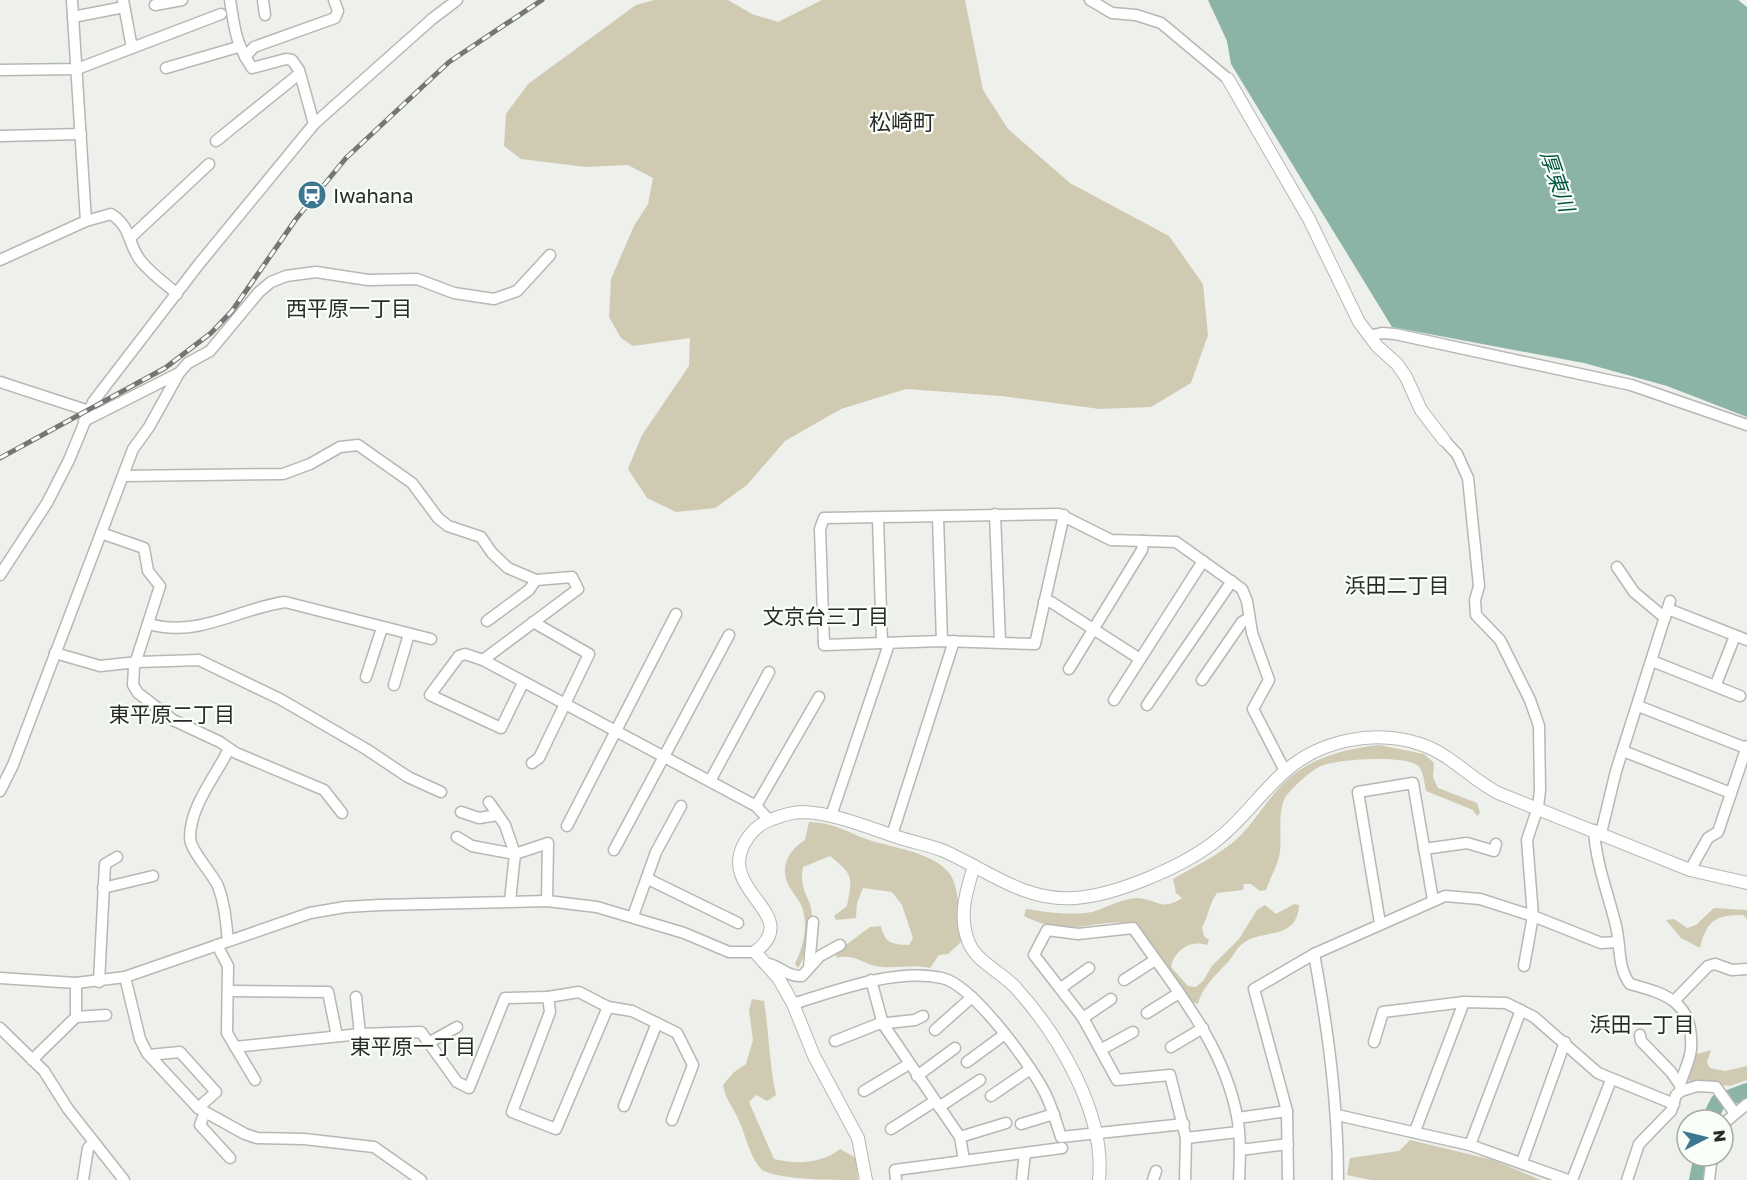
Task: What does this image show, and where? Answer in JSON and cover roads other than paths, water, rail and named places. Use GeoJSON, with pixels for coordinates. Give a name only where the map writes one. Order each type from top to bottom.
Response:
{"type":"FeatureCollection","features":[{"type":"Feature","properties":{"kind":"street"},"geometry":{"type":"LineString","coordinates":[[72,0],[86,222]]}},
{"type":"Feature","properties":{"kind":"street"},"geometry":{"type":"LineString","coordinates":[[154,5],[182,0]]}},
{"type":"Feature","properties":{"kind":"street"},"geometry":{"type":"LineString","coordinates":[[230,0],[242,52],[252,68],[286,59],[292,60],[299,74],[314,124]]}},
{"type":"Feature","properties":{"kind":"street"},"geometry":{"type":"LineString","coordinates":[[263,0],[265,15]]}},
{"type":"Feature","properties":{"kind":"street"},"geometry":{"type":"LineString","coordinates":[[166,68],[242,52],[335,18],[338,11],[334,0]]}},
{"type":"Feature","properties":{"kind":"street"},"geometry":{"type":"LineString","coordinates":[[0,575],[47,503],[69,460],[86,416],[177,294],[314,124],[432,19],[457,0]]}},
{"type":"Feature","properties":{"kind":"street"},"geometry":{"type":"LineString","coordinates":[[1089,0],[1112,13],[1136,15],[1161,23],[1228,79],[1305,212],[1359,322],[1401,370],[1421,410],[1457,454],[1468,478],[1479,586],[1475,600],[1476,615],[1500,640],[1530,700],[1539,726],[1538,807],[1527,840],[1533,916],[1524,966]]}},
{"type":"Feature","properties":{"kind":"street"},"geometry":{"type":"LineString","coordinates":[[73,17],[124,4],[132,48]]}},
{"type":"Feature","properties":{"kind":"street"},"geometry":{"type":"LineString","coordinates":[[0,70],[77,69],[221,14]]}},
{"type":"Feature","properties":{"kind":"street"},"geometry":{"type":"LineString","coordinates":[[216,141],[299,74]]}},
{"type":"Feature","properties":{"kind":"street"},"geometry":{"type":"LineString","coordinates":[[0,135],[81,134]]}},
{"type":"Feature","properties":{"kind":"street"},"geometry":{"type":"LineString","coordinates":[[131,237],[209,164]]}},
{"type":"Feature","properties":{"kind":"street"},"geometry":{"type":"LineString","coordinates":[[0,260],[86,222],[111,214],[119,219],[131,237],[138,257],[177,294]]}},
{"type":"Feature","properties":{"kind":"street"},"geometry":{"type":"LineString","coordinates":[[0,791],[13,765],[133,449],[149,427],[179,373],[188,363],[210,351],[259,292],[286,276],[316,272],[368,280],[417,279],[454,293],[494,299],[517,291],[550,255]]}},
{"type":"Feature","properties":{"kind":"street"},"geometry":{"type":"LineString","coordinates":[[1369,336],[1382,333],[1395,334],[1581,373],[1631,385],[1747,425]]}},
{"type":"Feature","properties":{"kind":"street"},"geometry":{"type":"LineString","coordinates":[[0,382],[86,416],[179,373]]}},
{"type":"Feature","properties":{"kind":"street"},"geometry":{"type":"LineString","coordinates":[[123,476],[283,474],[310,464],[340,447],[358,445],[412,483],[438,518],[448,526],[482,537],[492,553],[508,568],[536,580],[572,577],[578,589],[483,660]]}},
{"type":"Feature","properties":{"kind":"street"},"geometry":{"type":"LineString","coordinates":[[1064,515],[1035,644],[942,641],[824,645],[820,530],[824,518],[995,514],[1064,515],[1111,540],[1176,542],[1242,589],[1247,601],[1261,663],[1269,680],[1253,709],[1285,771]]}},
{"type":"Feature","properties":{"kind":"street"},"geometry":{"type":"LineString","coordinates":[[995,514],[1000,642]]}},
{"type":"Feature","properties":{"kind":"street"},"geometry":{"type":"LineString","coordinates":[[938,517],[942,641]]}},
{"type":"Feature","properties":{"kind":"street"},"geometry":{"type":"LineString","coordinates":[[831,816],[885,644],[878,518]]}},
{"type":"Feature","properties":{"kind":"street"},"geometry":{"type":"LineString","coordinates":[[101,533],[144,548],[147,571],[160,586],[132,676],[138,693],[173,720],[220,742],[229,749],[324,790],[342,813]]}},
{"type":"Feature","properties":{"kind":"street"},"geometry":{"type":"LineString","coordinates":[[1069,669],[1142,550],[1143,541]]}},
{"type":"Feature","properties":{"kind":"street"},"geometry":{"type":"LineString","coordinates":[[1114,700],[1203,561]]}},
{"type":"Feature","properties":{"kind":"street"},"geometry":{"type":"LineString","coordinates":[[1617,567],[1634,592],[1668,609],[1747,640]]}},
{"type":"Feature","properties":{"kind":"street"},"geometry":{"type":"LineString","coordinates":[[487,621],[529,590],[536,580]]}},
{"type":"Feature","properties":{"kind":"street"},"geometry":{"type":"LineString","coordinates":[[1148,705],[1232,581]]}},
{"type":"Feature","properties":{"kind":"street"},"geometry":{"type":"LineString","coordinates":[[149,624],[170,630],[196,627],[267,605],[285,602],[431,639]]}},
{"type":"Feature","properties":{"kind":"street"},"geometry":{"type":"LineString","coordinates":[[1044,602],[1051,602],[1140,659]]}},
{"type":"Feature","properties":{"kind":"street"},"geometry":{"type":"LineString","coordinates":[[1627,1180],[1639,1144],[1671,1111],[1688,1059],[1690,1041],[1683,1013],[1675,1000],[1664,994],[1630,984],[1622,971],[1617,929],[1602,882],[1598,832],[1668,609]]}},
{"type":"Feature","properties":{"kind":"street"},"geometry":{"type":"LineString","coordinates":[[567,826],[676,614]]}},
{"type":"Feature","properties":{"kind":"street"},"geometry":{"type":"LineString","coordinates":[[1202,681],[1242,622],[1249,618]]}},
{"type":"Feature","properties":{"kind":"street"},"geometry":{"type":"LineString","coordinates":[[531,763],[539,758],[589,654],[533,622]]}},
{"type":"Feature","properties":{"kind":"street"},"geometry":{"type":"LineString","coordinates":[[366,677],[382,628]]}},
{"type":"Feature","properties":{"kind":"street"},"geometry":{"type":"LineString","coordinates":[[394,685],[409,634]]}},
{"type":"Feature","properties":{"kind":"street"},"geometry":{"type":"LineString","coordinates":[[614,850],[729,635]]}},
{"type":"Feature","properties":{"kind":"street"},"geometry":{"type":"LineString","coordinates":[[1716,684],[1735,636]]}},
{"type":"Feature","properties":{"kind":"street"},"geometry":{"type":"LineString","coordinates":[[892,835],[954,641]]}},
{"type":"Feature","properties":{"kind":"street"},"geometry":{"type":"LineString","coordinates":[[56,653],[100,666],[199,660],[280,699],[366,749],[408,777],[441,792]]}},
{"type":"Feature","properties":{"kind":"street"},"geometry":{"type":"LineString","coordinates":[[523,683],[501,728],[430,695],[459,656],[465,654],[483,660],[756,806],[769,820]]}},
{"type":"Feature","properties":{"kind":"street"},"geometry":{"type":"LineString","coordinates":[[1652,661],[1716,684],[1740,696]]}},
{"type":"Feature","properties":{"kind":"street"},"geometry":{"type":"LineString","coordinates":[[710,781],[769,672]]}},
{"type":"Feature","properties":{"kind":"street"},"geometry":{"type":"LineString","coordinates":[[756,806],[819,697]]}},
{"type":"Feature","properties":{"kind":"street"},"geometry":{"type":"LineString","coordinates":[[1638,706],[1747,747],[1718,832],[1707,838],[1690,870]]}},
{"type":"Feature","properties":{"kind":"street"},"geometry":{"type":"LineString","coordinates":[[0,978],[76,983],[99,982],[125,977],[275,923],[345,907],[547,901],[597,907],[633,916],[684,933],[729,952],[755,952],[767,940],[771,922],[768,914],[745,886],[740,858],[741,848],[752,831],[769,820],[800,812],[831,816],[942,850],[1005,884],[1041,896],[1060,899],[1105,894],[1200,852],[1227,832],[1285,771],[1306,756],[1341,742],[1368,738],[1396,739],[1433,749],[1487,787],[1690,870],[1747,883]]}},
{"type":"Feature","properties":{"kind":"street"},"geometry":{"type":"LineString","coordinates":[[228,941],[222,896],[210,870],[191,846],[190,838],[197,808],[229,749]]}},
{"type":"Feature","properties":{"kind":"street"},"geometry":{"type":"LineString","coordinates":[[1623,752],[1731,793]]}},
{"type":"Feature","properties":{"kind":"street"},"geometry":{"type":"LineString","coordinates":[[1380,923],[1358,792],[1413,783],[1432,900]]}},
{"type":"Feature","properties":{"kind":"street"},"geometry":{"type":"LineString","coordinates":[[489,802],[505,825],[515,854],[510,902]]}},
{"type":"Feature","properties":{"kind":"street"},"geometry":{"type":"LineString","coordinates":[[633,916],[656,852],[681,806]]}},
{"type":"Feature","properties":{"kind":"street"},"geometry":{"type":"LineString","coordinates":[[461,812],[479,819],[498,815]]}},
{"type":"Feature","properties":{"kind":"street"},"geometry":{"type":"LineString","coordinates":[[457,837],[472,846],[515,854],[548,843],[547,901]]}},
{"type":"Feature","properties":{"kind":"street"},"geometry":{"type":"LineString","coordinates":[[1424,849],[1467,843],[1494,851],[1496,844]]}},
{"type":"Feature","properties":{"kind":"street"},"geometry":{"type":"LineString","coordinates":[[99,982],[105,864],[117,857]]}},
{"type":"Feature","properties":{"kind":"street"},"geometry":{"type":"LineString","coordinates":[[974,866],[964,905],[964,928],[970,946],[1014,986],[1029,1004],[1083,1091],[1096,1134],[1099,1180]]}},
{"type":"Feature","properties":{"kind":"street"},"geometry":{"type":"LineString","coordinates":[[103,888],[153,876]]}},
{"type":"Feature","properties":{"kind":"street"},"geometry":{"type":"LineString","coordinates":[[648,879],[738,923]]}},
{"type":"Feature","properties":{"kind":"street"},"geometry":{"type":"LineString","coordinates":[[1288,1180],[1287,1111],[1254,989],[1314,954],[1445,896],[1468,896],[1533,916],[1601,943],[1618,942]]}},
{"type":"Feature","properties":{"kind":"street"},"geometry":{"type":"LineString","coordinates":[[809,967],[813,922]]}},
{"type":"Feature","properties":{"kind":"street"},"geometry":{"type":"LineString","coordinates":[[1185,1180],[1186,1138],[1170,1075],[1117,1080],[1083,1018],[1034,955],[1047,930],[1078,934],[1133,928],[1214,1046],[1229,1083],[1238,1118],[1239,1180]]}},
{"type":"Feature","properties":{"kind":"street"},"geometry":{"type":"LineString","coordinates":[[217,945],[228,966],[227,1033],[255,1080]]}},
{"type":"Feature","properties":{"kind":"street"},"geometry":{"type":"LineString","coordinates":[[763,963],[778,967],[787,975],[802,976],[828,950],[840,945]]}},
{"type":"Feature","properties":{"kind":"street"},"geometry":{"type":"LineString","coordinates":[[755,952],[779,979],[794,1004],[814,1056],[858,1138],[866,1180]]}},
{"type":"Feature","properties":{"kind":"street"},"geometry":{"type":"LineString","coordinates":[[1314,954],[1332,1062],[1337,1115],[1338,1180]]}},
{"type":"Feature","properties":{"kind":"street"},"geometry":{"type":"LineString","coordinates":[[1124,980],[1155,960]]}},
{"type":"Feature","properties":{"kind":"street"},"geometry":{"type":"LineString","coordinates":[[1675,1000],[1708,966],[1716,964],[1732,970],[1747,969]]}},
{"type":"Feature","properties":{"kind":"street"},"geometry":{"type":"LineString","coordinates":[[1061,988],[1089,968]]}},
{"type":"Feature","properties":{"kind":"street"},"geometry":{"type":"LineString","coordinates":[[794,1004],[871,980],[922,976],[944,978],[972,997],[1005,1035],[1045,1093],[1061,1137],[1184,1124]]}},
{"type":"Feature","properties":{"kind":"street"},"geometry":{"type":"LineString","coordinates":[[125,977],[140,1039],[149,1055],[201,1110],[236,1130],[256,1137],[304,1139],[374,1147],[422,1180]]}},
{"type":"Feature","properties":{"kind":"street"},"geometry":{"type":"LineString","coordinates":[[871,980],[883,1024],[960,1137],[964,1160]]}},
{"type":"Feature","properties":{"kind":"street"},"geometry":{"type":"LineString","coordinates":[[76,983],[76,1017]]}},
{"type":"Feature","properties":{"kind":"street"},"geometry":{"type":"LineString","coordinates":[[229,991],[328,993],[337,1036]]}},
{"type":"Feature","properties":{"kind":"street"},"geometry":{"type":"LineString","coordinates":[[235,1047],[360,1034],[421,1032],[457,1082],[469,1088],[505,998],[548,997],[579,992],[608,1007],[632,1011],[677,1033],[693,1065],[672,1120]]}},
{"type":"Feature","properties":{"kind":"street"},"geometry":{"type":"LineString","coordinates":[[1147,1013],[1179,993]]}},
{"type":"Feature","properties":{"kind":"street"},"geometry":{"type":"LineString","coordinates":[[356,997],[360,1034]]}},
{"type":"Feature","properties":{"kind":"street"},"geometry":{"type":"LineString","coordinates":[[548,997],[550,1012],[512,1112],[556,1129],[608,1007]]}},
{"type":"Feature","properties":{"kind":"street"},"geometry":{"type":"LineString","coordinates":[[935,1030],[972,997]]}},
{"type":"Feature","properties":{"kind":"street"},"geometry":{"type":"LineString","coordinates":[[1083,1018],[1111,999]]}},
{"type":"Feature","properties":{"kind":"street"},"geometry":{"type":"LineString","coordinates":[[1415,1131],[1464,1002]]}},
{"type":"Feature","properties":{"kind":"street"},"geometry":{"type":"LineString","coordinates":[[1374,1042],[1383,1012],[1464,1002],[1506,1003],[1534,1017],[1566,1042],[1598,1073],[1674,1104]]}},
{"type":"Feature","properties":{"kind":"street"},"geometry":{"type":"LineString","coordinates":[[1470,1145],[1521,1010]]}},
{"type":"Feature","properties":{"kind":"street"},"geometry":{"type":"LineString","coordinates":[[32,1060],[76,1017],[106,1015]]}},
{"type":"Feature","properties":{"kind":"street"},"geometry":{"type":"LineString","coordinates":[[835,1041],[883,1024],[915,1020],[923,1016]]}},
{"type":"Feature","properties":{"kind":"street"},"geometry":{"type":"LineString","coordinates":[[624,1106],[657,1023]]}},
{"type":"Feature","properties":{"kind":"street"},"geometry":{"type":"LineString","coordinates":[[430,1042],[457,1027]]}},
{"type":"Feature","properties":{"kind":"street"},"geometry":{"type":"LineString","coordinates":[[0,1028],[44,1071],[68,1109],[124,1180]]}},
{"type":"Feature","properties":{"kind":"street"},"geometry":{"type":"LineString","coordinates":[[1171,1047],[1203,1028]]}},
{"type":"Feature","properties":{"kind":"street"},"geometry":{"type":"LineString","coordinates":[[1102,1049],[1133,1032]]}},
{"type":"Feature","properties":{"kind":"street"},"geometry":{"type":"LineString","coordinates":[[967,1062],[1005,1035]]}},
{"type":"Feature","properties":{"kind":"street"},"geometry":{"type":"LineString","coordinates":[[1640,1035],[1641,1041],[1671,1072],[1680,1088]]}},
{"type":"Feature","properties":{"kind":"street"},"geometry":{"type":"LineString","coordinates":[[1522,1162],[1566,1042]]}},
{"type":"Feature","properties":{"kind":"street"},"geometry":{"type":"LineString","coordinates":[[917,1076],[956,1048]]}},
{"type":"Feature","properties":{"kind":"street"},"geometry":{"type":"LineString","coordinates":[[149,1055],[180,1052],[216,1092],[201,1110],[200,1125],[230,1158]]}},
{"type":"Feature","properties":{"kind":"street"},"geometry":{"type":"LineString","coordinates":[[864,1091],[909,1064]]}},
{"type":"Feature","properties":{"kind":"street"},"geometry":{"type":"LineString","coordinates":[[991,1096],[1029,1070]]}},
{"type":"Feature","properties":{"kind":"street"},"geometry":{"type":"LineString","coordinates":[[891,1129],[980,1080]]}},
{"type":"Feature","properties":{"kind":"street"},"geometry":{"type":"LineString","coordinates":[[1337,1115],[1470,1145],[1570,1180],[1611,1080]]}},
{"type":"Feature","properties":{"kind":"street"},"geometry":{"type":"LineString","coordinates":[[1680,1088],[1716,1087],[1732,1108],[1747,1104]]}},
{"type":"Feature","properties":{"kind":"street"},"geometry":{"type":"LineString","coordinates":[[1238,1118],[1287,1111]]}},
{"type":"Feature","properties":{"kind":"street"},"geometry":{"type":"LineString","coordinates":[[1021,1124],[1053,1114]]}},
{"type":"Feature","properties":{"kind":"street"},"geometry":{"type":"LineString","coordinates":[[960,1137],[1006,1123]]}},
{"type":"Feature","properties":{"kind":"street"},"geometry":{"type":"LineString","coordinates":[[1186,1138],[1239,1132]]}},
{"type":"Feature","properties":{"kind":"street"},"geometry":{"type":"LineString","coordinates":[[83,1180],[88,1148],[94,1142]]}},
{"type":"Feature","properties":{"kind":"street"},"geometry":{"type":"LineString","coordinates":[[1240,1150],[1288,1144]]}},
{"type":"Feature","properties":{"kind":"street"},"geometry":{"type":"LineString","coordinates":[[896,1180],[895,1170],[1062,1148]]}},
{"type":"Feature","properties":{"kind":"street"},"geometry":{"type":"LineString","coordinates":[[1022,1180],[1025,1153]]}},
{"type":"Feature","properties":{"kind":"water","name":"厚東川"},"geometry":{"type":"Polygon","coordinates":[[[1208,0],[1738,0],[1747,7],[1747,417],[1667,386],[1584,363],[1392,327],[1231,64],[1227,41],[1208,0]]]}},
{"type":"Feature","properties":{"kind":"waterway"},"geometry":{"type":"LineString","coordinates":[[1715,1108],[1718,1102],[1747,1091]]}},
{"type":"Feature","properties":{"kind":"waterway"},"geometry":{"type":"LineString","coordinates":[[1697,1180],[1700,1168]]}},
{"type":"Feature","properties":{"kind":"railway"},"geometry":{"type":"LineString","coordinates":[[0,458],[165,368],[211,333],[232,311],[296,219],[346,158],[449,62],[542,0]]}},
{"type":"Feature","properties":{"kind":"place","name":"Iwahana"},"geometry":{"type":"Point","coordinates":[312,195]}},
{"type":"Feature","properties":{"kind":"district","name":"松崎町"},"geometry":{"type":"Point","coordinates":[902,121]}},
{"type":"Feature","properties":{"kind":"district","name":"西平原一丁目"},"geometry":{"type":"Point","coordinates":[349,308]}},
{"type":"Feature","properties":{"kind":"district","name":"浜田二丁目"},"geometry":{"type":"Point","coordinates":[1397,585]}},
{"type":"Feature","properties":{"kind":"district","name":"文京台三丁目"},"geometry":{"type":"Point","coordinates":[826,616]}},
{"type":"Feature","properties":{"kind":"district","name":"東平原二丁目"},"geometry":{"type":"Point","coordinates":[172,714]}},
{"type":"Feature","properties":{"kind":"district","name":"浜田一丁目"},"geometry":{"type":"Point","coordinates":[1642,1024]}},
{"type":"Feature","properties":{"kind":"district","name":"東平原一丁目"},"geometry":{"type":"Point","coordinates":[413,1046]}}]}
